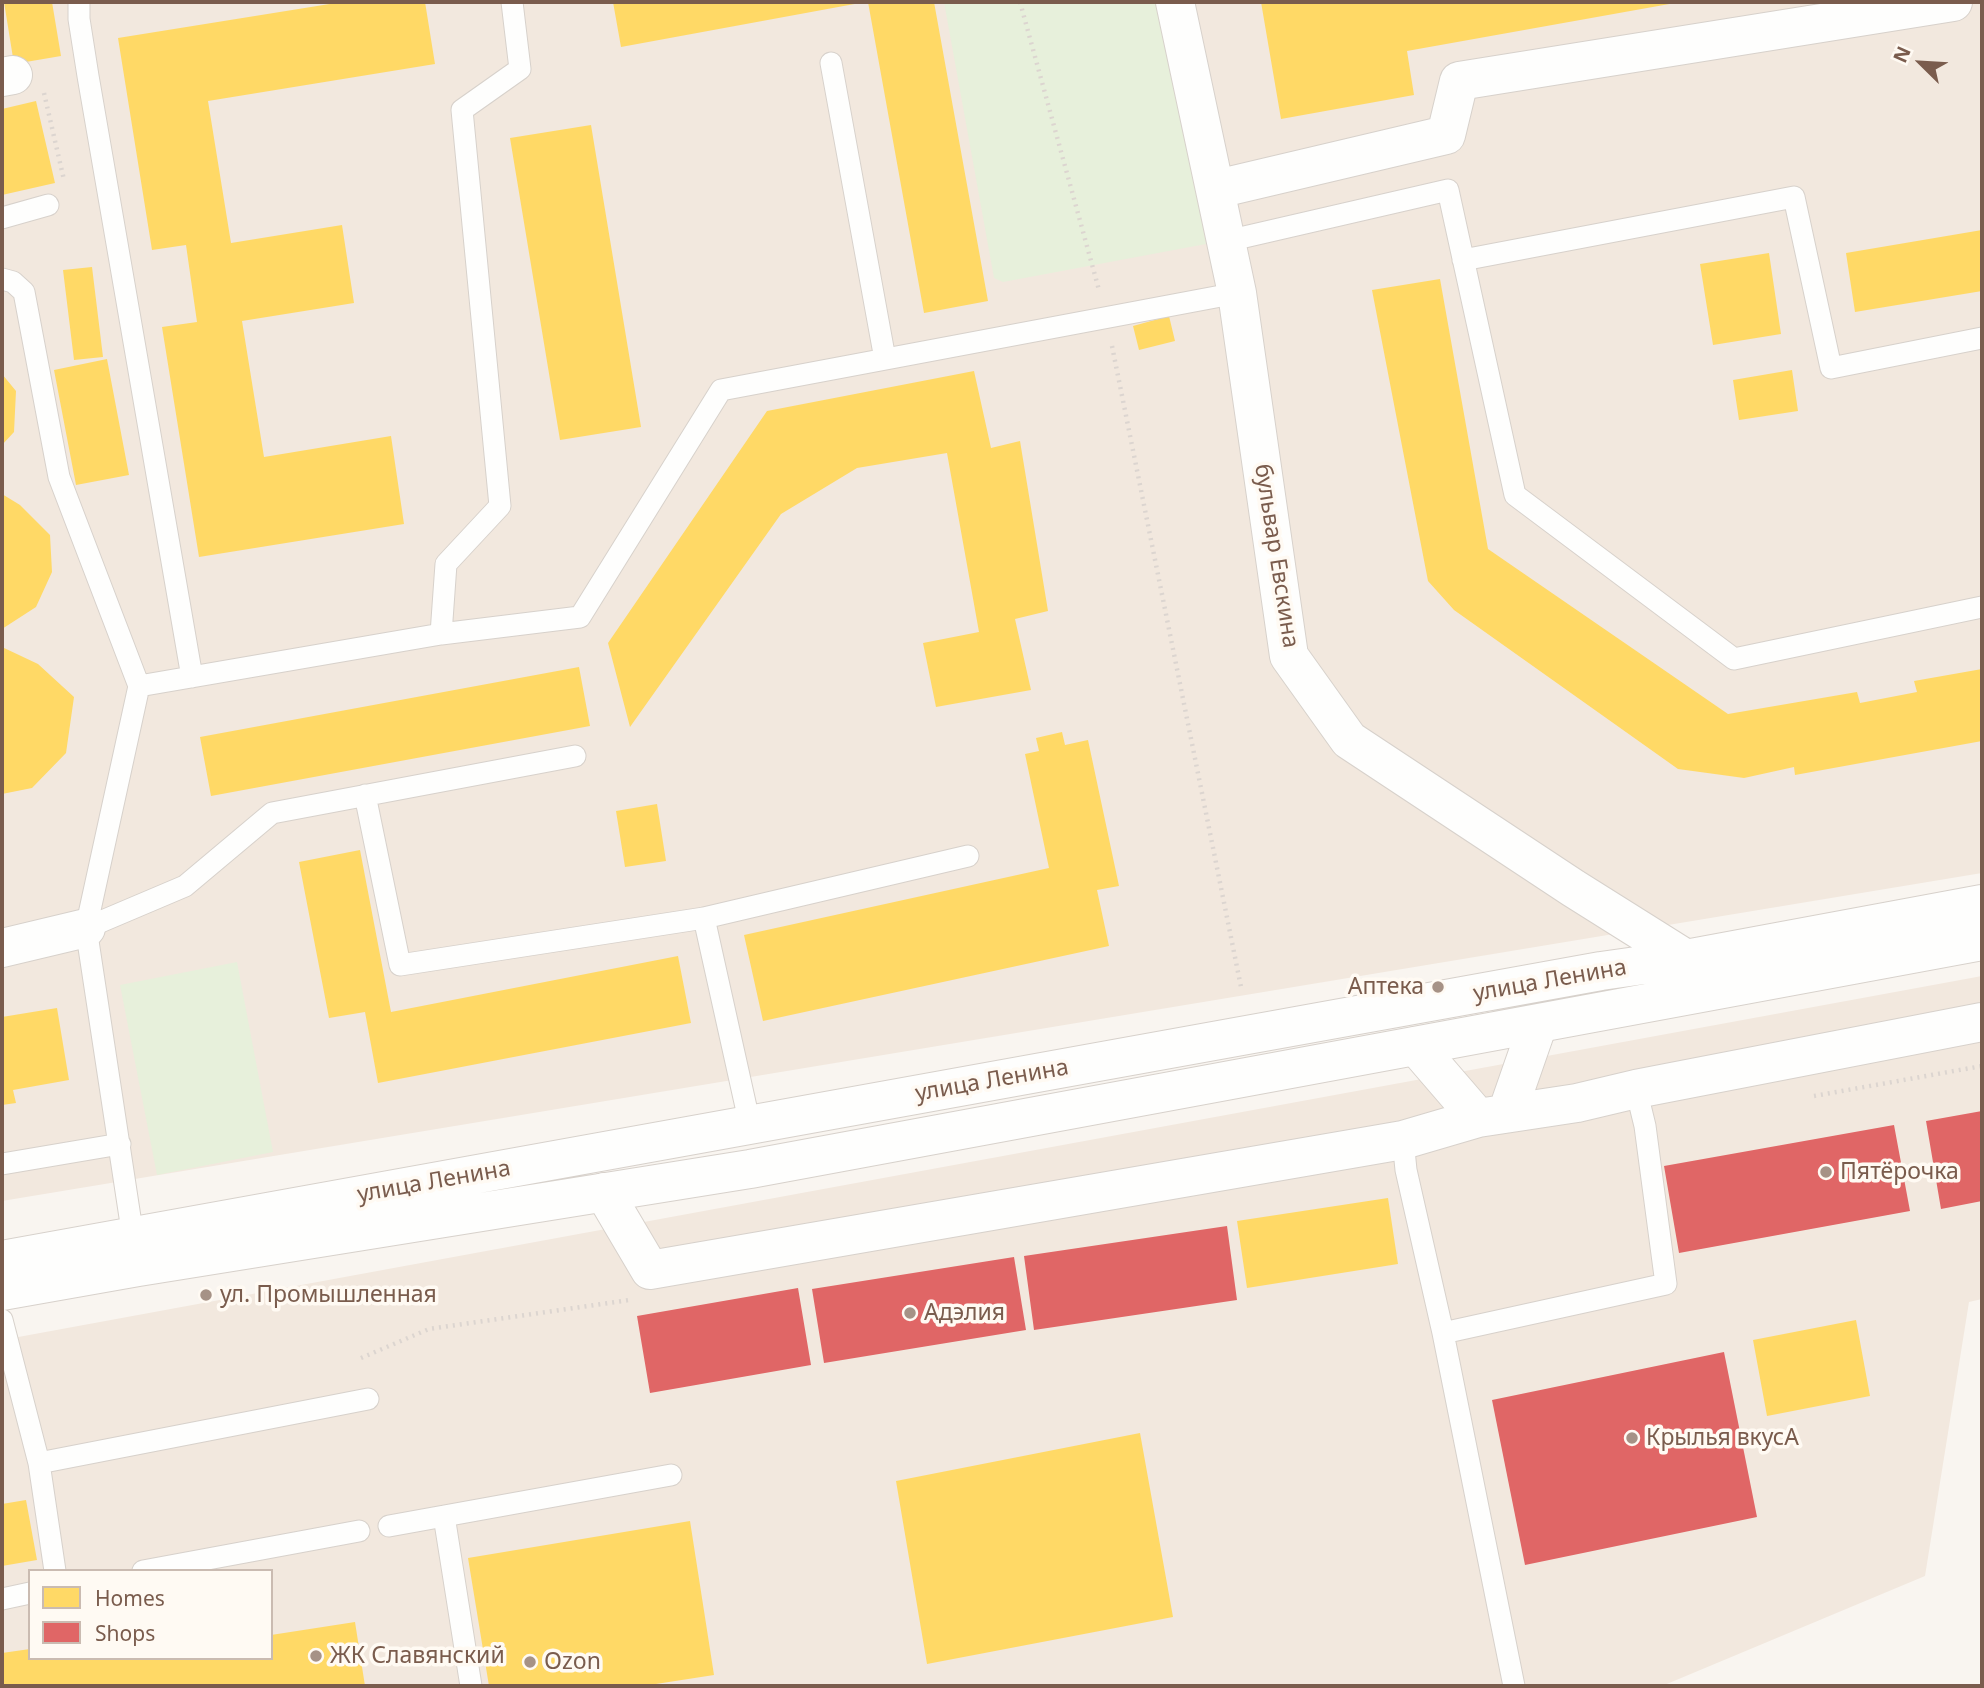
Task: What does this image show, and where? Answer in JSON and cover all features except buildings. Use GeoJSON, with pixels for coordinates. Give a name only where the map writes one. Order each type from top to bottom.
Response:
{"type":"FeatureCollection","features":[{"type":"Feature","properties":{"kind":"street","name":"бульвар Евскина"},"geometry":{"type":"LineString","coordinates":[[1175,2],[1237,293],[1289,656],[1349,740],[1686,959]]}},
{"type":"Feature","properties":{"kind":"street"},"geometry":{"type":"LineString","coordinates":[[1217,190],[1446,135],[1459,81],[1953,2]]}},
{"type":"Feature","properties":{"kind":"street","name":"улица Ленина"},"geometry":{"type":"LineString","coordinates":[[2,1260],[1982,904]]}},
{"type":"Feature","properties":{"kind":"street"},"geometry":{"type":"LineString","coordinates":[[2,948],[86,928]]}},
{"type":"Feature","properties":{"kind":"street","name":"улица Ленина"},"geometry":{"type":"LineString","coordinates":[[2,1291],[750,1169],[1982,941]]}},
{"type":"Feature","properties":{"kind":"street"},"geometry":{"type":"LineString","coordinates":[[604,1192],[650,1270],[1403,1140],[1492,1115],[1577,1102],[1982,1022]]}},
{"type":"Feature","properties":{"kind":"street"},"geometry":{"type":"LineString","coordinates":[[1492,1115],[1538,1024]]}},
{"type":"Feature","properties":{"kind":"street"},"geometry":{"type":"LineString","coordinates":[[1416,1046],[1492,1115]]}},
{"type":"Feature","properties":{"kind":"lane"},"geometry":{"type":"LineString","coordinates":[[79,2],[86,64],[192,677]]}},
{"type":"Feature","properties":{"kind":"lane"},"geometry":{"type":"LineString","coordinates":[[441,634],[446,564],[500,506],[462,110],[520,69],[512,2]]}},
{"type":"Feature","properties":{"kind":"lane"},"geometry":{"type":"LineString","coordinates":[[831,63],[885,359]]}},
{"type":"Feature","properties":{"kind":"lane"},"geometry":{"type":"LineString","coordinates":[[1227,241],[1448,190],[1515,495],[1734,659],[1982,607]]}},
{"type":"Feature","properties":{"kind":"lane"},"geometry":{"type":"LineString","coordinates":[[1463,260],[1794,197],[1831,368],[1982,338]]}},
{"type":"Feature","properties":{"kind":"lane"},"geometry":{"type":"LineString","coordinates":[[2,218],[48,205]]}},
{"type":"Feature","properties":{"kind":"lane"},"geometry":{"type":"LineString","coordinates":[[2,279],[13,282],[24,292],[59,477],[66,501],[139,686],[86,928],[133,1237]]}},
{"type":"Feature","properties":{"kind":"lane"},"geometry":{"type":"LineString","coordinates":[[139,686],[441,634],[580,617],[721,390],[1237,293]]}},
{"type":"Feature","properties":{"kind":"lane"},"geometry":{"type":"LineString","coordinates":[[86,928],[185,886],[272,813],[575,756]]}},
{"type":"Feature","properties":{"kind":"lane"},"geometry":{"type":"LineString","coordinates":[[365,795],[400,965],[704,918],[968,856]]}},
{"type":"Feature","properties":{"kind":"lane"},"geometry":{"type":"LineString","coordinates":[[704,918],[750,1125]]}},
{"type":"Feature","properties":{"kind":"lane"},"geometry":{"type":"LineString","coordinates":[[1443,1333],[1666,1284],[1645,1126],[1636,1089]]}},
{"type":"Feature","properties":{"kind":"lane"},"geometry":{"type":"LineString","coordinates":[[1403,1140],[1406,1170],[1443,1333],[1514,1686]]}},
{"type":"Feature","properties":{"kind":"lane"},"geometry":{"type":"LineString","coordinates":[[2,1164],[120,1144]]}},
{"type":"Feature","properties":{"kind":"lane"},"geometry":{"type":"LineString","coordinates":[[2,1320],[39,1463],[55,1569]]}},
{"type":"Feature","properties":{"kind":"lane"},"geometry":{"type":"LineString","coordinates":[[39,1463],[368,1399]]}},
{"type":"Feature","properties":{"kind":"lane"},"geometry":{"type":"LineString","coordinates":[[389,1526],[671,1475]]}},
{"type":"Feature","properties":{"kind":"lane"},"geometry":{"type":"LineString","coordinates":[[444,1516],[471,1686]]}},
{"type":"Feature","properties":{"kind":"lane"},"geometry":{"type":"LineString","coordinates":[[154,1569],[359,1531]]}},
{"type":"Feature","properties":{"kind":"lane"},"geometry":{"type":"LineString","coordinates":[[2,1599],[28,1593]]}},
{"type":"Feature","properties":{"kind":"path"},"geometry":{"type":"LineString","coordinates":[[1020,2],[1107,317],[1241,987]]}},
{"type":"Feature","properties":{"kind":"path"},"geometry":{"type":"LineString","coordinates":[[8,76],[25,73],[43,90],[65,184],[60,197],[48,205]]}},
{"type":"Feature","properties":{"kind":"shaded area"},"geometry":{"type":"Polygon","coordinates":[[[2,2],[1982,2],[1982,873],[2,1201],[2,2]]]}},
{"type":"Feature","properties":{"kind":"shaded area"},"geometry":{"type":"Polygon","coordinates":[[[1982,976],[1982,1299],[1969,1302],[1925,1576],[1662,1686],[2,1686],[2,1340],[1982,976]]]}},
{"type":"Feature","properties":{"kind":"green space"},"geometry":{"type":"Polygon","coordinates":[[[944,2],[1162,2],[1206,244],[1003,282],[994,278],[944,2]]]}},
{"type":"Feature","properties":{"kind":"green space"},"geometry":{"type":"Polygon","coordinates":[[[237,962],[273,1152],[157,1175],[120,985],[237,962]]]}},
{"type":"Feature","properties":{"kind":"place","name":"Аптека"},"geometry":{"type":"Point","coordinates":[1438,987]}},
{"type":"Feature","properties":{"kind":"place","name":"Пятёрочка"},"geometry":{"type":"Point","coordinates":[1826,1172]}},
{"type":"Feature","properties":{"kind":"place","name":"ул. Промышленная"},"geometry":{"type":"Point","coordinates":[206,1295]}},
{"type":"Feature","properties":{"kind":"place","name":"Адэлия"},"geometry":{"type":"Point","coordinates":[910,1313]}},
{"type":"Feature","properties":{"kind":"place","name":"Крылья вкусА"},"geometry":{"type":"Point","coordinates":[1632,1438]}},
{"type":"Feature","properties":{"kind":"place","name":"ЖК Славянский"},"geometry":{"type":"Point","coordinates":[316,1656]}},
{"type":"Feature","properties":{"kind":"place","name":"Ozon"},"geometry":{"type":"Point","coordinates":[530,1662]}}]}
